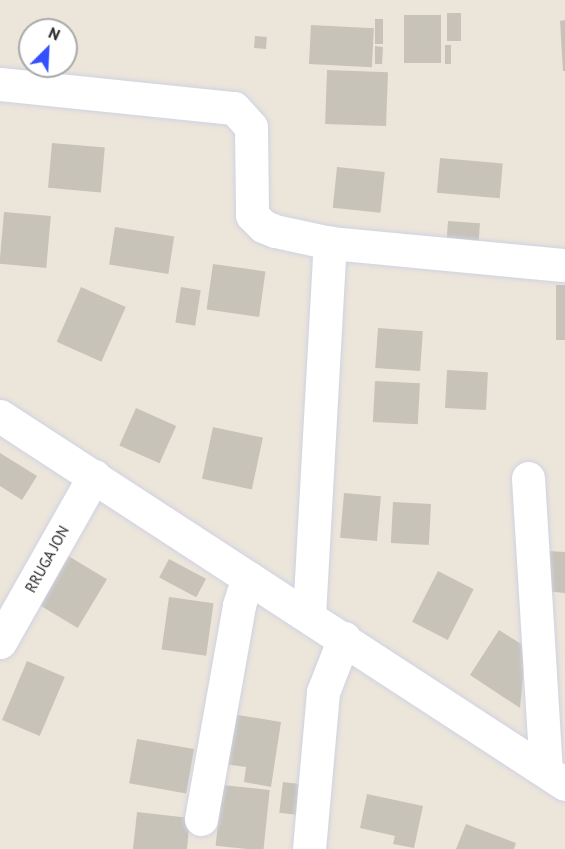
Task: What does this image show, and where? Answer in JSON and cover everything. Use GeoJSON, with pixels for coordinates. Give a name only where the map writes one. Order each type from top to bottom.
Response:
{"type":"FeatureCollection","features":[{"type":"Feature","properties":{"kind":"street"},"geometry":{"type":"LineString","coordinates":[[0,84],[234,108],[251,127],[252,215],[263,226],[274,231],[330,243],[562,265]]}},
{"type":"Feature","properties":{"kind":"street"},"geometry":{"type":"LineString","coordinates":[[309,615],[330,243]]}},
{"type":"Feature","properties":{"kind":"street"},"geometry":{"type":"LineString","coordinates":[[0,416],[556,777]]}},
{"type":"Feature","properties":{"kind":"street","name":"RRUGA JON"},"geometry":{"type":"LineString","coordinates":[[0,642],[94,476]]}},
{"type":"Feature","properties":{"kind":"street"},"geometry":{"type":"LineString","coordinates":[[528,478],[556,777]]}},
{"type":"Feature","properties":{"kind":"street"},"geometry":{"type":"LineString","coordinates":[[201,819],[239,605],[248,577]]}},
{"type":"Feature","properties":{"kind":"street"},"geometry":{"type":"LineString","coordinates":[[309,849],[323,692],[344,638]]}},
{"type":"Feature","properties":{"kind":"building"},"geometry":{"type":"Polygon","coordinates":[[[447,13],[461,13],[461,41],[447,41],[447,13]]]}},
{"type":"Feature","properties":{"kind":"building"},"geometry":{"type":"Polygon","coordinates":[[[404,15],[441,15],[441,63],[404,63],[404,15]]]}},
{"type":"Feature","properties":{"kind":"building"},"geometry":{"type":"Polygon","coordinates":[[[375,19],[383,19],[383,44],[375,44],[375,19]]]}},
{"type":"Feature","properties":{"kind":"building"},"geometry":{"type":"Polygon","coordinates":[[[565,20],[565,71],[563,71],[560,21],[565,20]]]}},
{"type":"Feature","properties":{"kind":"building"},"geometry":{"type":"Polygon","coordinates":[[[311,25],[374,28],[372,67],[309,64],[311,25]]]}},
{"type":"Feature","properties":{"kind":"building"},"geometry":{"type":"Polygon","coordinates":[[[255,36],[267,37],[266,49],[254,48],[255,36]]]}},
{"type":"Feature","properties":{"kind":"building"},"geometry":{"type":"Polygon","coordinates":[[[445,45],[451,45],[451,64],[445,64],[445,45]]]}},
{"type":"Feature","properties":{"kind":"building"},"geometry":{"type":"Polygon","coordinates":[[[375,46],[383,47],[382,64],[375,64],[375,46]]]}},
{"type":"Feature","properties":{"kind":"building"},"geometry":{"type":"Polygon","coordinates":[[[327,70],[388,72],[386,126],[325,124],[327,70]]]}},
{"type":"Feature","properties":{"kind":"building"},"geometry":{"type":"Polygon","coordinates":[[[52,143],[105,148],[101,192],[48,188],[52,143]]]}},
{"type":"Feature","properties":{"kind":"building"},"geometry":{"type":"Polygon","coordinates":[[[440,158],[503,163],[500,198],[437,193],[440,158]]]}},
{"type":"Feature","properties":{"kind":"building"},"geometry":{"type":"Polygon","coordinates":[[[337,167],[385,172],[380,213],[333,208],[337,167]]]}},
{"type":"Feature","properties":{"kind":"building"},"geometry":{"type":"Polygon","coordinates":[[[4,212],[51,216],[46,268],[0,264],[4,212]]]}},
{"type":"Feature","properties":{"kind":"building"},"geometry":{"type":"Polygon","coordinates":[[[448,221],[480,223],[478,246],[446,244],[448,221]]]}},
{"type":"Feature","properties":{"kind":"building"},"geometry":{"type":"Polygon","coordinates":[[[115,227],[174,236],[168,274],[109,265],[115,227]]]}},
{"type":"Feature","properties":{"kind":"building"},"geometry":{"type":"Polygon","coordinates":[[[213,264],[265,271],[259,317],[207,310],[213,264]]]}},
{"type":"Feature","properties":{"kind":"building"},"geometry":{"type":"Polygon","coordinates":[[[556,285],[565,285],[565,340],[556,340],[556,285]]]}},
{"type":"Feature","properties":{"kind":"building"},"geometry":{"type":"Polygon","coordinates":[[[81,287],[126,307],[101,362],[57,342],[81,287]]]}},
{"type":"Feature","properties":{"kind":"building"},"geometry":{"type":"Polygon","coordinates":[[[181,287],[201,290],[195,326],[175,323],[181,287]]]}},
{"type":"Feature","properties":{"kind":"building"},"geometry":{"type":"Polygon","coordinates":[[[378,328],[423,331],[420,371],[375,368],[378,328]]]}},
{"type":"Feature","properties":{"kind":"building"},"geometry":{"type":"Polygon","coordinates":[[[447,370],[488,372],[486,410],[445,408],[447,370]]]}},
{"type":"Feature","properties":{"kind":"building"},"geometry":{"type":"Polygon","coordinates":[[[375,381],[420,383],[418,424],[373,422],[375,381]]]}},
{"type":"Feature","properties":{"kind":"building"},"geometry":{"type":"Polygon","coordinates":[[[136,408],[176,426],[160,463],[119,445],[136,408]]]}},
{"type":"Feature","properties":{"kind":"building"},"geometry":{"type":"Polygon","coordinates":[[[213,427],[263,438],[252,489],[202,479],[213,427]]]}},
{"type":"Feature","properties":{"kind":"building"},"geometry":{"type":"Polygon","coordinates":[[[0,453],[37,476],[22,500],[0,486],[0,453]]]}},
{"type":"Feature","properties":{"kind":"building"},"geometry":{"type":"Polygon","coordinates":[[[344,493],[381,496],[377,541],[340,538],[344,493]]]}},
{"type":"Feature","properties":{"kind":"building"},"geometry":{"type":"Polygon","coordinates":[[[393,502],[431,504],[429,545],[391,543],[393,502]]]}},
{"type":"Feature","properties":{"kind":"building"},"geometry":{"type":"Polygon","coordinates":[[[549,551],[565,552],[565,593],[545,591],[549,551]]]}},
{"type":"Feature","properties":{"kind":"building"},"geometry":{"type":"Polygon","coordinates":[[[65,554],[107,579],[78,628],[36,603],[65,554]]]}},
{"type":"Feature","properties":{"kind":"building"},"geometry":{"type":"Polygon","coordinates":[[[169,559],[206,579],[196,597],[159,578],[169,559]]]}},
{"type":"Feature","properties":{"kind":"building"},"geometry":{"type":"Polygon","coordinates":[[[438,571],[474,589],[448,640],[412,622],[438,571]]]}},
{"type":"Feature","properties":{"kind":"building"},"geometry":{"type":"Polygon","coordinates":[[[169,597],[214,603],[206,656],[162,649],[169,597]]]}},
{"type":"Feature","properties":{"kind":"building"},"geometry":{"type":"Polygon","coordinates":[[[499,630],[526,647],[520,708],[470,675],[499,630]]]}},
{"type":"Feature","properties":{"kind":"building"},"geometry":{"type":"Polygon","coordinates":[[[27,661],[65,677],[40,736],[2,720],[27,661]]]}},
{"type":"Feature","properties":{"kind":"building"},"geometry":{"type":"Polygon","coordinates":[[[232,714],[281,722],[271,787],[244,782],[246,767],[224,764],[232,714]]]}},
{"type":"Feature","properties":{"kind":"building"},"geometry":{"type":"Polygon","coordinates":[[[137,739],[194,749],[186,793],[129,783],[137,739]]]}},
{"type":"Feature","properties":{"kind":"building"},"geometry":{"type":"Polygon","coordinates":[[[283,782],[306,785],[302,816],[279,813],[283,782]]]}},
{"type":"Feature","properties":{"kind":"building"},"geometry":{"type":"Polygon","coordinates":[[[222,785],[270,790],[264,849],[216,846],[222,785]]]}},
{"type":"Feature","properties":{"kind":"building"},"geometry":{"type":"Polygon","coordinates":[[[367,794],[423,806],[414,848],[393,844],[395,836],[360,828],[367,794]]]}},
{"type":"Feature","properties":{"kind":"building"},"geometry":{"type":"Polygon","coordinates":[[[137,812],[190,818],[187,849],[133,849],[137,812]]]}},
{"type":"Feature","properties":{"kind":"building"},"geometry":{"type":"Polygon","coordinates":[[[466,824],[516,843],[514,849],[456,849],[466,824]]]}}]}
